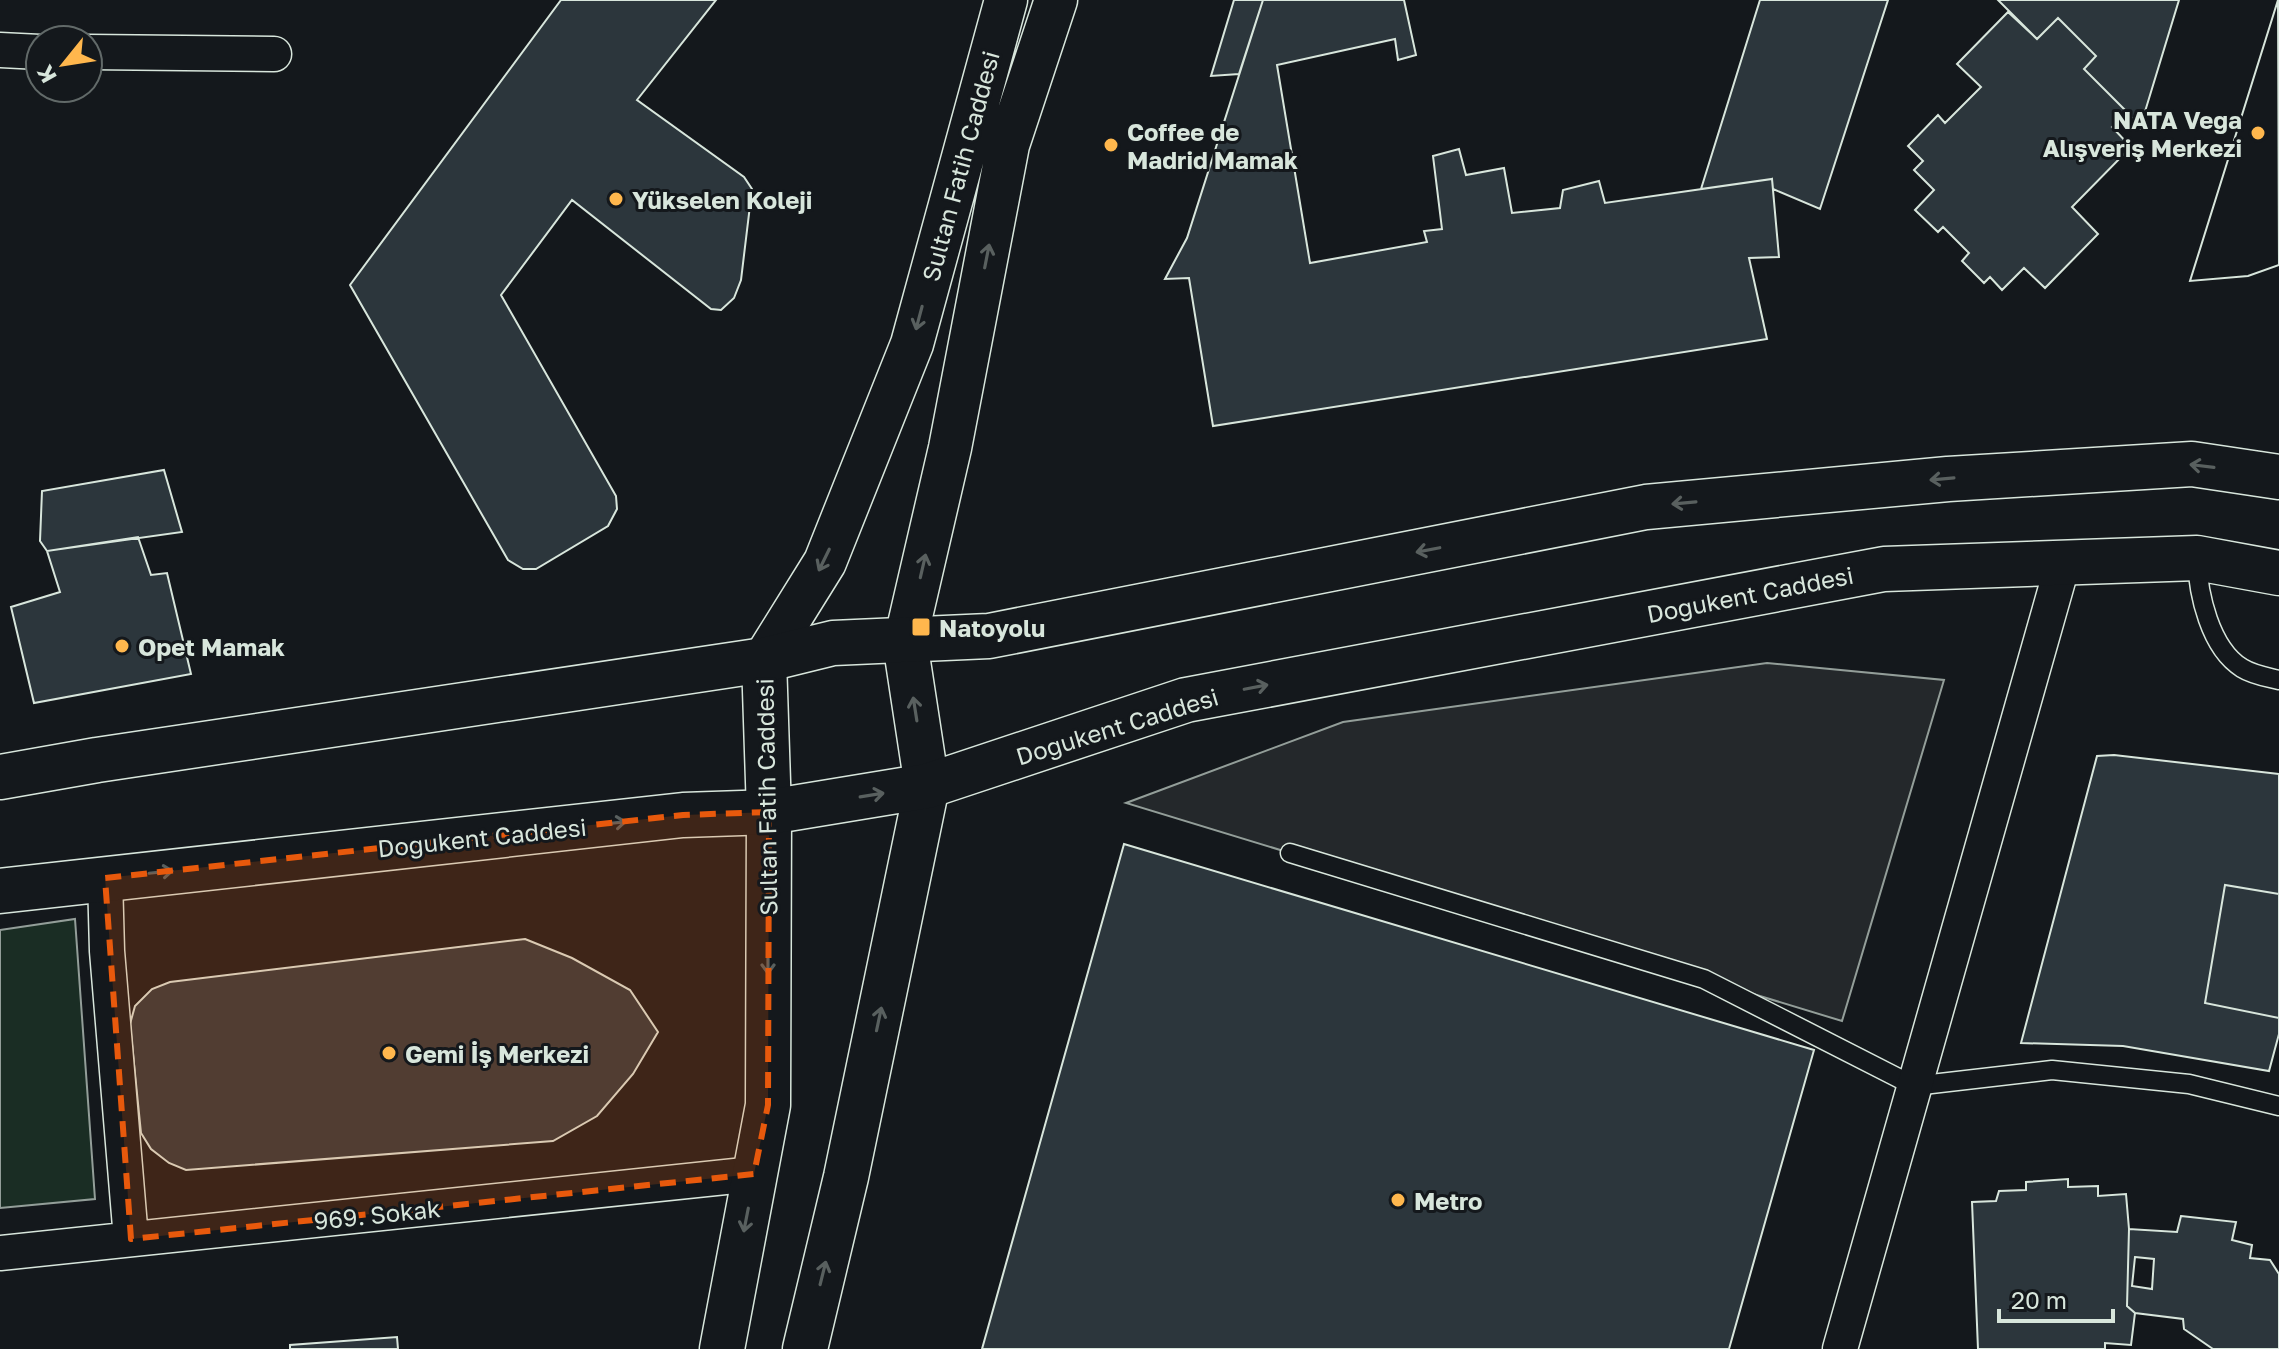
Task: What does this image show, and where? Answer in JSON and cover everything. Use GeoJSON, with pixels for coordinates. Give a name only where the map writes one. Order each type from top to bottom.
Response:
{"type":"FeatureCollection","features":[{"type":"Feature","properties":{"kind":"main road"},"geometry":{"type":"LineString","coordinates":[[0,777],[113,757],[764,660],[833,643],[989,636],[1646,507],[1948,479],[2192,464],[2279,477]]}},
{"type":"Feature","properties":{"kind":"main road","name":"Doğukent Caddesi"},"geometry":{"type":"LineString","coordinates":[[0,891],[683,815],[769,812],[927,786],[1186,700],[1884,569],[2197,558],[2279,573]]}},
{"type":"Feature","properties":{"kind":"main road","name":"Sultan Fatih Caddesi"},"geometry":{"type":"LineString","coordinates":[[805,1349],[846,1177],[927,786],[905,642]]}},
{"type":"Feature","properties":{"kind":"main road","name":"Sultan Fatih Caddesi"},"geometry":{"type":"LineString","coordinates":[[722,1349],[768,1105],[769,812],[764,660]]}},
{"type":"Feature","properties":{"kind":"street","name":"Sultan Fatih Caddesi"},"geometry":{"type":"LineString","coordinates":[[764,660],[825,562],[912,344],[1006,0]]}},
{"type":"Feature","properties":{"kind":"street","name":"Sultan Fatih Caddesi"},"geometry":{"type":"LineString","coordinates":[[905,642],[950,448],[1008,145],[1056,0]]}},
{"type":"Feature","properties":{"kind":"street"},"geometry":{"type":"LineString","coordinates":[[0,50],[24,51]]}},
{"type":"Feature","properties":{"kind":"street"},"geometry":{"type":"LineString","coordinates":[[104,52],[274,54]]}},
{"type":"Feature","properties":{"kind":"street"},"geometry":{"type":"LineString","coordinates":[[1840,1349],[2063,563]]}},
{"type":"Feature","properties":{"kind":"street"},"geometry":{"type":"LineString","coordinates":[[105,878],[107,951],[131,1239]]}},
{"type":"Feature","properties":{"kind":"street","name":"969. Sokak"},"geometry":{"type":"LineString","coordinates":[[0,1253],[754,1174]]}},
{"type":"Feature","properties":{"kind":"lane"},"geometry":{"type":"LineString","coordinates":[[2197,558],[2202,605],[2224,649],[2241,668],[2279,680]]}},
{"type":"Feature","properties":{"kind":"lane"},"geometry":{"type":"LineString","coordinates":[[1290,853],[1704,979],[1914,1086],[2052,1070],[2189,1084],[2279,1106]]}},
{"type":"Feature","properties":{"kind":"highlighted area"},"geometry":{"type":"Polygon","coordinates":[[[769,812],[768,1105],[754,1174],[131,1239],[105,878],[683,815],[769,812]]]}},
{"type":"Feature","properties":{"kind":"green space"},"geometry":{"type":"Polygon","coordinates":[[[75,919],[95,1199],[0,1208],[0,930],[75,919]]]}},
{"type":"Feature","properties":{"kind":"shaded area"},"geometry":{"type":"Polygon","coordinates":[[[1767,663],[1944,680],[1842,1021],[1126,803],[1343,722],[1767,663]]]}},
{"type":"Feature","properties":{"kind":"building"},"geometry":{"type":"Polygon","coordinates":[[[561,0],[716,0],[637,100],[744,177],[752,189],[741,280],[734,298],[721,310],[711,309],[572,200],[501,295],[616,496],[617,509],[608,526],[536,569],[523,569],[508,560],[350,285],[561,0]]]}},
{"type":"Feature","properties":{"kind":"building"},"geometry":{"type":"Polygon","coordinates":[[[1234,0],[1263,0],[1239,74],[1211,76],[1234,0]]]}},
{"type":"Feature","properties":{"kind":"building"},"geometry":{"type":"Polygon","coordinates":[[[1263,0],[1404,0],[1416,55],[1398,60],[1395,39],[1277,65],[1310,263],[1427,242],[1424,231],[1442,229],[1433,156],[1459,149],[1466,175],[1504,168],[1512,213],[1560,208],[1563,190],[1599,181],[1605,203],[1772,179],[1779,257],[1749,258],[1767,339],[1213,426],[1189,278],[1165,279],[1187,238],[1263,0]]]}},
{"type":"Feature","properties":{"kind":"building"},"geometry":{"type":"Polygon","coordinates":[[[1760,0],[1888,0],[1820,209],[1773,189],[1772,179],[1701,189],[1760,0]]]}},
{"type":"Feature","properties":{"kind":"building"},"geometry":{"type":"Polygon","coordinates":[[[1998,0],[2179,0],[2140,128],[2084,69],[2096,56],[2058,18],[2037,39],[1998,0]]]}},
{"type":"Feature","properties":{"kind":"building","name":"NATA Vega Alışveriş Merkezi"},"geometry":{"type":"Polygon","coordinates":[[[2278,0],[2279,265],[2248,276],[2190,281],[2278,0]]]}},
{"type":"Feature","properties":{"kind":"building","name":"NATA Vega Alışveriş Merkezi"},"geometry":{"type":"Polygon","coordinates":[[[2278,0],[2279,265],[2248,276],[2190,281],[2278,0]]]}},
{"type":"Feature","properties":{"kind":"building"},"geometry":{"type":"Polygon","coordinates":[[[2008,12],[2037,39],[2058,18],[2096,56],[2084,69],[2127,112],[2112,127],[2131,147],[2072,207],[2098,234],[2045,288],[2024,268],[2002,290],[1990,277],[1984,283],[1962,261],[1969,253],[1943,227],[1938,232],[1915,210],[1934,190],[1914,170],[1923,161],[1908,146],[1938,115],[1945,123],[1981,87],[1957,64],[2008,12]]]}},
{"type":"Feature","properties":{"kind":"building"},"geometry":{"type":"Polygon","coordinates":[[[164,470],[182,532],[47,551],[40,541],[42,491],[164,470]]]}},
{"type":"Feature","properties":{"kind":"building"},"geometry":{"type":"Polygon","coordinates":[[[138,537],[151,575],[167,573],[191,674],[34,703],[11,607],[60,592],[47,551],[138,537]]]}},
{"type":"Feature","properties":{"kind":"building"},"geometry":{"type":"Polygon","coordinates":[[[2114,755],[2279,774],[2279,894],[2225,885],[2205,1003],[2279,1018],[2279,1034],[2269,1071],[2123,1046],[2021,1043],[2097,756],[2114,755]]]}},
{"type":"Feature","properties":{"kind":"building","name":"Metro"},"geometry":{"type":"Polygon","coordinates":[[[1124,844],[1814,1050],[1729,1349],[982,1349],[1124,844]]]}},
{"type":"Feature","properties":{"kind":"building"},"geometry":{"type":"Polygon","coordinates":[[[2225,885],[2279,894],[2279,1018],[2205,1003],[2225,885]]]}},
{"type":"Feature","properties":{"kind":"building","name":"Gemi İş Merkezi"},"geometry":{"type":"Polygon","coordinates":[[[525,939],[572,958],[630,990],[658,1032],[633,1074],[597,1116],[553,1141],[186,1170],[169,1163],[151,1149],[141,1133],[130,1024],[135,1006],[152,989],[170,982],[525,939]]]}},
{"type":"Feature","properties":{"kind":"building"},"geometry":{"type":"Polygon","coordinates":[[[2068,1179],[2068,1187],[2098,1186],[2098,1196],[2126,1194],[2129,1229],[2127,1306],[2135,1313],[2131,1345],[2105,1343],[2105,1349],[1978,1349],[1972,1202],[1996,1201],[1999,1191],[2026,1190],[2026,1182],[2068,1179]]]}},
{"type":"Feature","properties":{"kind":"building"},"geometry":{"type":"Polygon","coordinates":[[[2181,1216],[2236,1222],[2232,1240],[2252,1245],[2250,1258],[2270,1260],[2279,1274],[2279,1349],[2213,1349],[2184,1329],[2183,1319],[2135,1313],[2127,1306],[2129,1229],[2177,1232],[2181,1216]],[[2135,1257],[2132,1286],[2152,1289],[2154,1259],[2135,1257]]]}},
{"type":"Feature","properties":{"kind":"building"},"geometry":{"type":"Polygon","coordinates":[[[397,1337],[398,1349],[290,1349],[290,1345],[397,1337]]]}},
{"type":"Feature","properties":{"kind":"place","name":"NATA Vega Alışveriş Merkezi"},"geometry":{"type":"Point","coordinates":[2258,133]}},
{"type":"Feature","properties":{"kind":"place","name":"Coffee de Madrid Mamak"},"geometry":{"type":"Point","coordinates":[1111,145]}},
{"type":"Feature","properties":{"kind":"place","name":"Yükselen Koleji"},"geometry":{"type":"Point","coordinates":[616,199]}},
{"type":"Feature","properties":{"kind":"place","name":"Natoyolu"},"geometry":{"type":"Point","coordinates":[921,627]}},
{"type":"Feature","properties":{"kind":"place","name":"Opet Mamak"},"geometry":{"type":"Point","coordinates":[122,646]}},
{"type":"Feature","properties":{"kind":"place","name":"Gemi İş Merkezi"},"geometry":{"type":"Point","coordinates":[389,1053]}},
{"type":"Feature","properties":{"kind":"place","name":"Metro"},"geometry":{"type":"Point","coordinates":[1398,1200]}}]}
